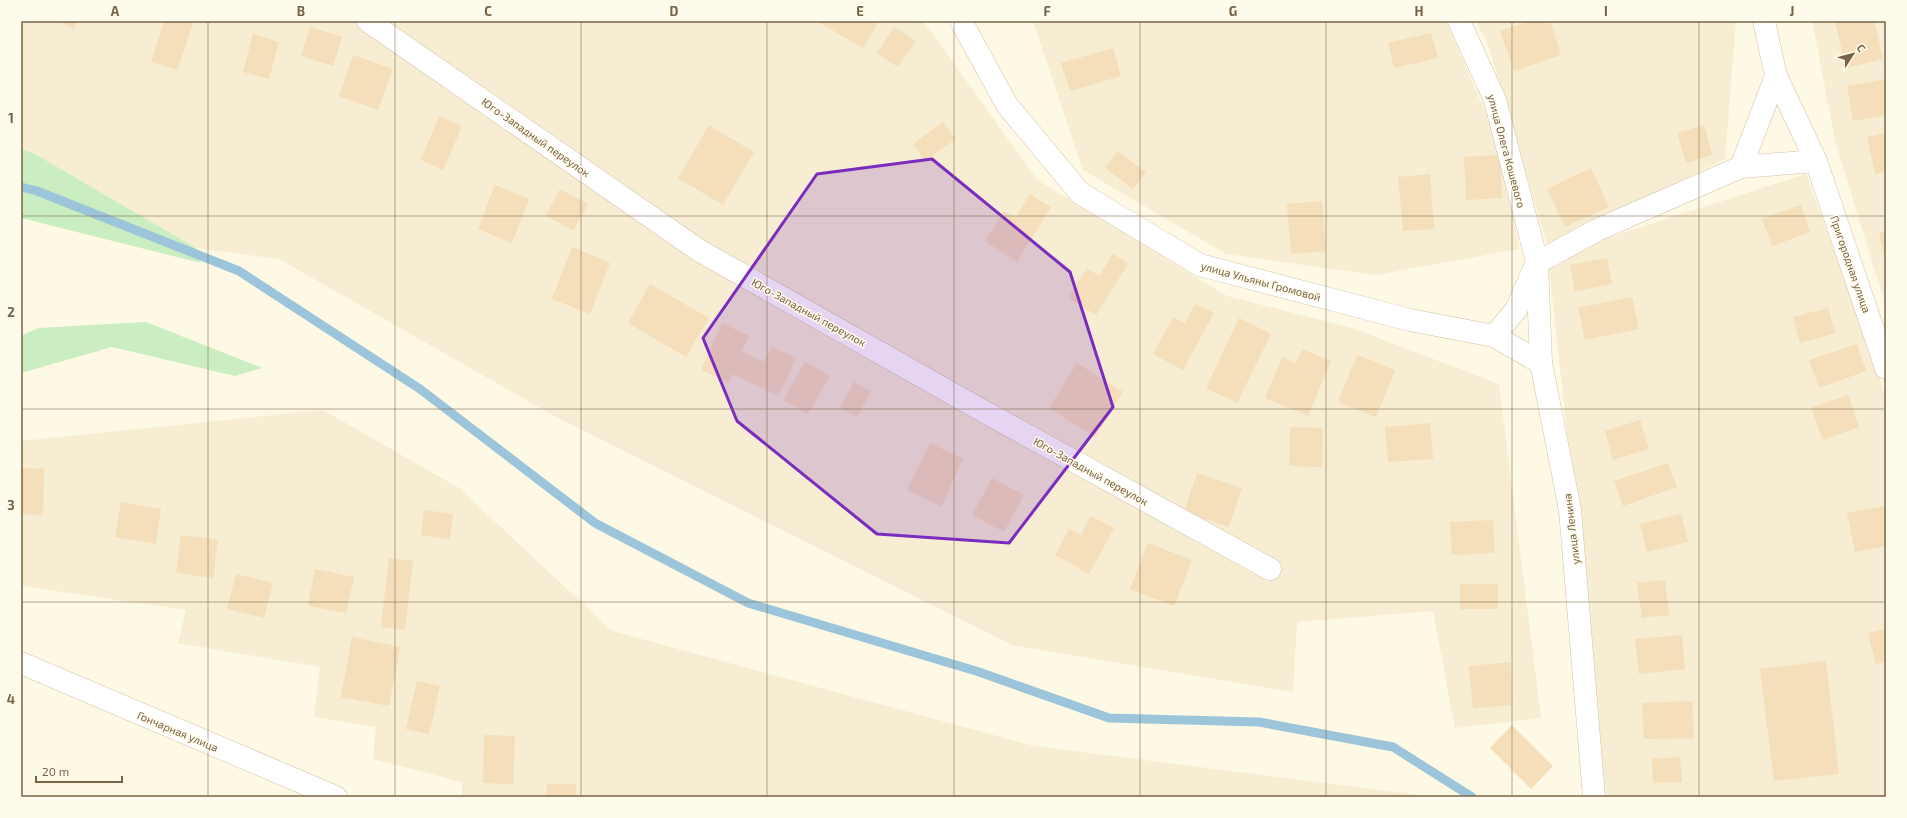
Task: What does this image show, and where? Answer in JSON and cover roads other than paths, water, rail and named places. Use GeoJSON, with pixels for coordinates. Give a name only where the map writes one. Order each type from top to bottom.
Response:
{"type":"FeatureCollection","features":[{"type":"Feature","properties":{"kind":"street","name":"Юго-Западный переулок"},"geometry":{"type":"LineString","coordinates":[[368,21],[700,251],[990,415],[1270,569]]}},
{"type":"Feature","properties":{"kind":"street","name":"улица Ульяны Громовой"},"geometry":{"type":"LineString","coordinates":[[962,21],[1007,105],[1080,193],[1200,265],[1410,320],[1494,336],[1541,363]]}},
{"type":"Feature","properties":{"kind":"street","name":"улица Олега Кошевого"},"geometry":{"type":"LineString","coordinates":[[1459,21],[1495,100],[1537,262]]}},
{"type":"Feature","properties":{"kind":"street"},"geometry":{"type":"LineString","coordinates":[[1741,167],[1776,76],[1764,21]]}},
{"type":"Feature","properties":{"kind":"street","name":"Пригородная улица"},"geometry":{"type":"LineString","coordinates":[[1776,76],[1816,161],[1886,368]]}},
{"type":"Feature","properties":{"kind":"street"},"geometry":{"type":"LineString","coordinates":[[1494,336],[1516,310],[1537,262],[1597,230],[1741,167],[1816,161]]}},
{"type":"Feature","properties":{"kind":"street","name":"улица Ленина"},"geometry":{"type":"LineString","coordinates":[[1537,262],[1541,363],[1570,510],[1594,797]]}},
{"type":"Feature","properties":{"kind":"street","name":"Гончарная улица"},"geometry":{"type":"LineString","coordinates":[[21,663],[336,797]]}},
{"type":"Feature","properties":{"kind":"waterway"},"geometry":{"type":"LineString","coordinates":[[21,187],[37,191],[239,271],[420,389],[595,523],[748,603],[976,671],[1109,718],[1259,722],[1393,747],[1472,797]]}}]}
